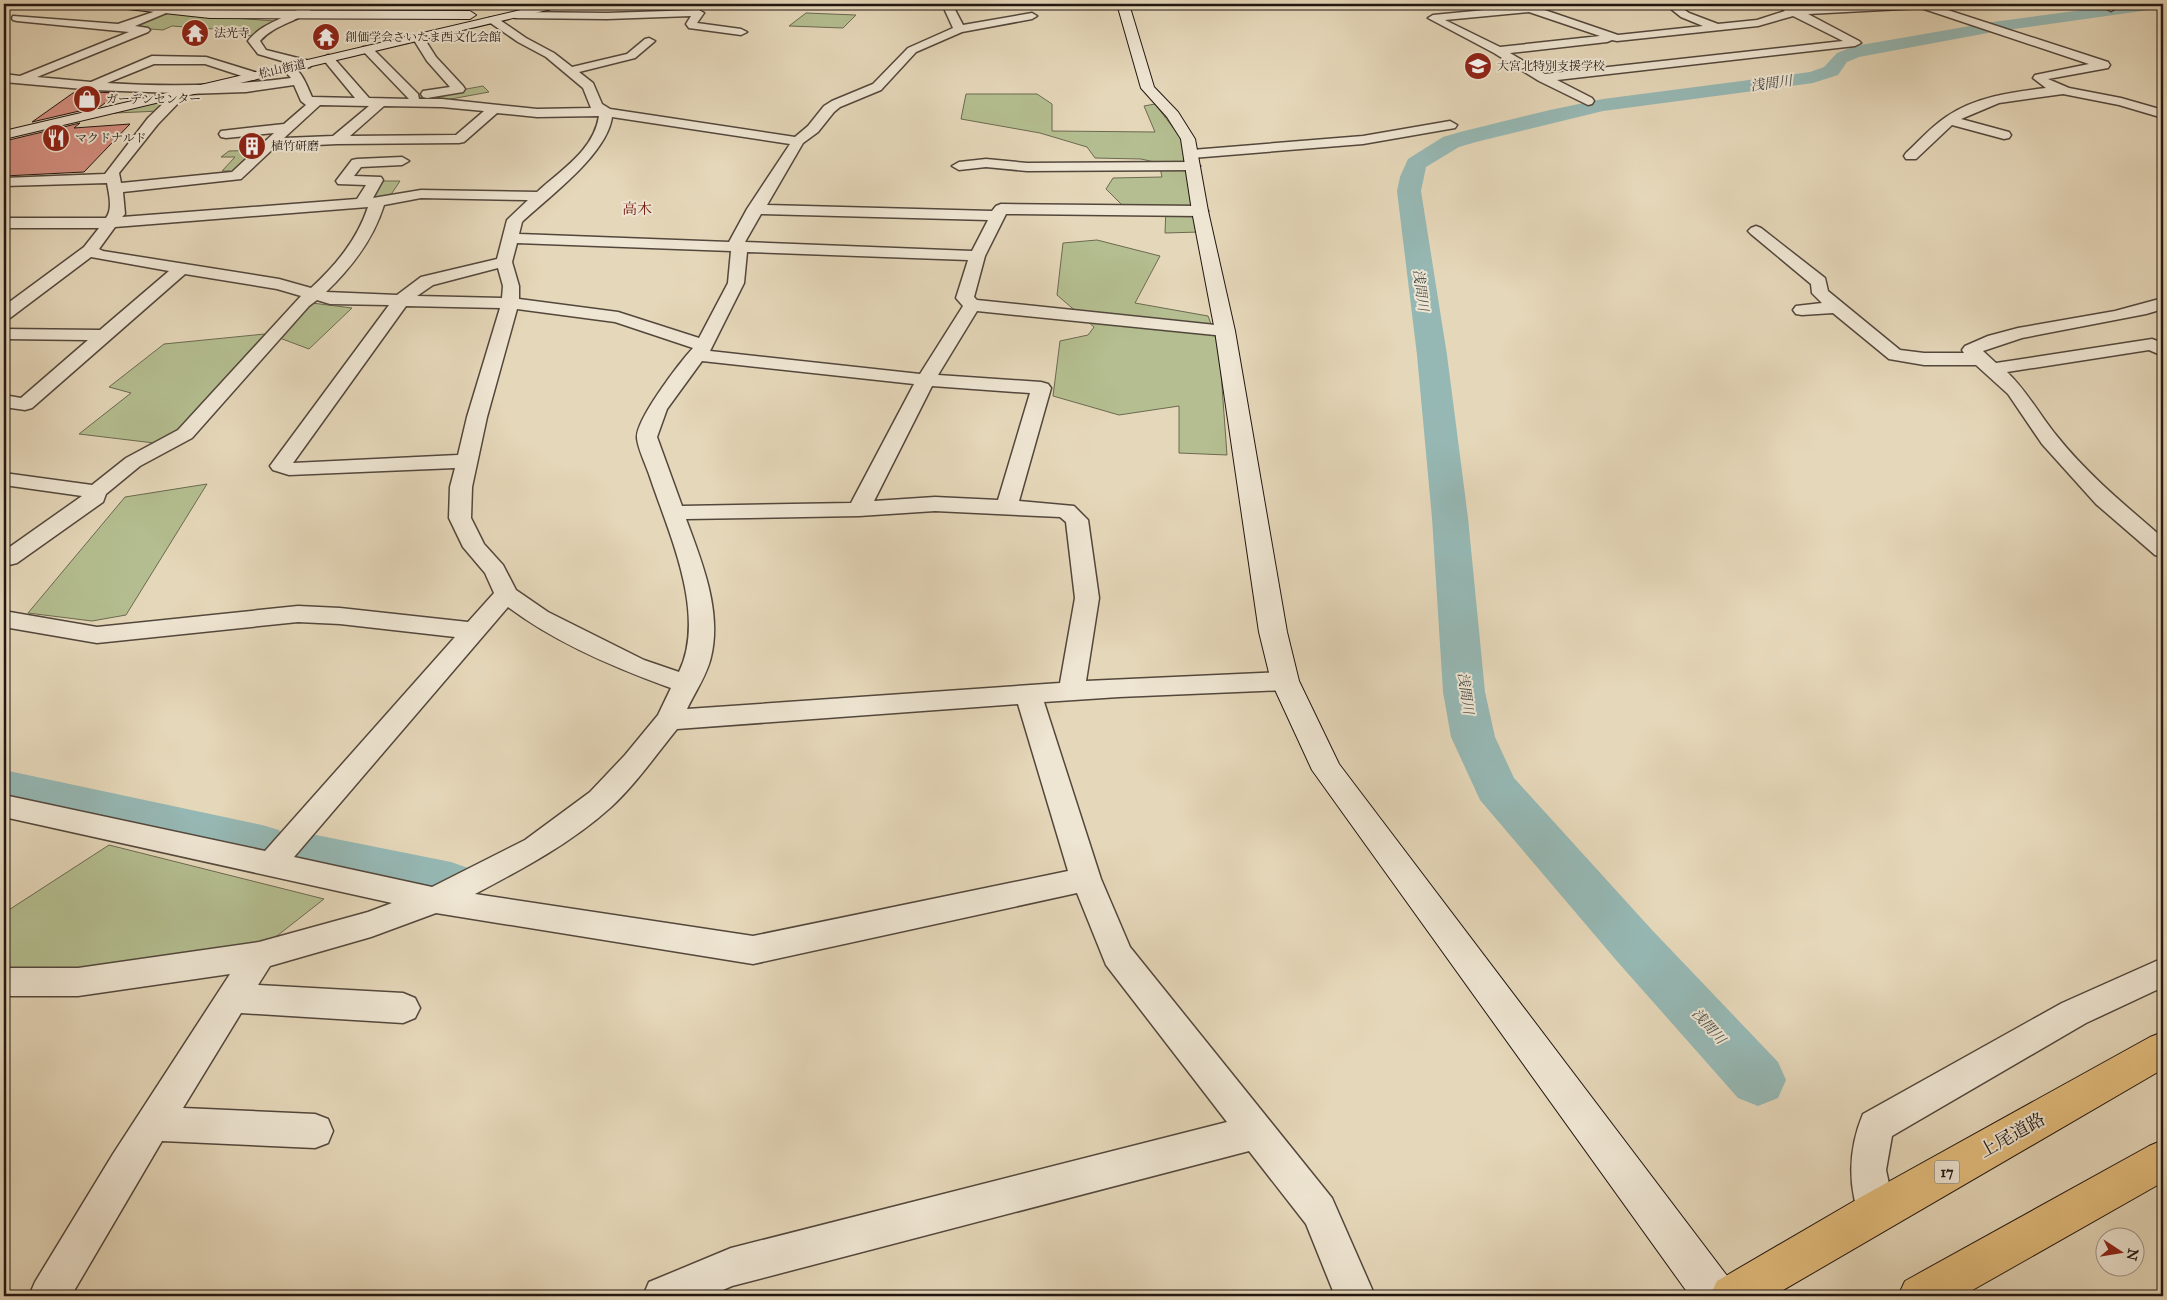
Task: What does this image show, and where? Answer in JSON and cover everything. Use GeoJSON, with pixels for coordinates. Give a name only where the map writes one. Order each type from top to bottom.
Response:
{"type":"FeatureCollection","features":[{"type":"Feature","properties":{"kind":"highway","name":"上尾道路"},"geometry":{"type":"LineString","coordinates":[[1732,1296],[2163,1049]]}},
{"type":"Feature","properties":{"kind":"highway"},"geometry":{"type":"LineString","coordinates":[[1920,1296],[2163,1160]]}},
{"type":"Feature","properties":{"kind":"street"},"geometry":{"type":"LineString","coordinates":[[109,4],[151,9],[169,7],[232,15],[424,14],[503,17],[699,13],[691,24],[693,26],[741,32]]}},
{"type":"Feature","properties":{"kind":"street"},"geometry":{"type":"LineString","coordinates":[[306,64],[262,52],[254,41],[260,33],[271,25],[298,14],[312,4]]}},
{"type":"Feature","properties":{"kind":"street","name":"松山街道"},"geometry":{"type":"LineString","coordinates":[[4,135],[560,4]]}},
{"type":"Feature","properties":{"kind":"street"},"geometry":{"type":"LineString","coordinates":[[947,4],[959,29]]}},
{"type":"Feature","properties":{"kind":"street"},"geometry":{"type":"LineString","coordinates":[[1123,4],[1148,88],[1183,129],[1188,139],[1200,211],[1225,331],[1273,632],[1285,681],[1327,770],[1716,1296]]}},
{"type":"Feature","properties":{"kind":"street"},"geometry":{"type":"LineString","coordinates":[[1518,4],[1616,38]]}},
{"type":"Feature","properties":{"kind":"street"},"geometry":{"type":"LineString","coordinates":[[1670,4],[1685,15],[1718,28]]}},
{"type":"Feature","properties":{"kind":"street"},"geometry":{"type":"LineString","coordinates":[[1543,78],[1813,50],[1855,43],[1779,4]]}},
{"type":"Feature","properties":{"kind":"street"},"geometry":{"type":"LineString","coordinates":[[1498,51],[1758,23],[1794,12],[1920,4],[1987,28],[2104,65],[2039,78],[2041,81],[2064,90],[2120,102],[2163,114]]}},
{"type":"Feature","properties":{"kind":"street"},"geometry":{"type":"LineString","coordinates":[[568,26],[615,5]]}},
{"type":"Feature","properties":{"kind":"street"},"geometry":{"type":"LineString","coordinates":[[119,28],[169,7]]}},
{"type":"Feature","properties":{"kind":"street"},"geometry":{"type":"LineString","coordinates":[[1530,9],[1434,18],[1588,101]]}},
{"type":"Feature","properties":{"kind":"street"},"geometry":{"type":"LineString","coordinates":[[4,23],[40,10]]}},
{"type":"Feature","properties":{"kind":"street"},"geometry":{"type":"LineString","coordinates":[[4,14],[144,30],[19,80]]}},
{"type":"Feature","properties":{"kind":"street"},"geometry":{"type":"LineString","coordinates":[[4,982],[78,982],[259,956],[371,924],[436,900],[535,848],[600,800],[636,762],[669,720],[698,660],[702,635],[699,602],[693,571],[647,437],[657,409],[700,351],[720,318],[736,283],[737,241],[798,141],[813,129],[836,104],[877,87],[912,50],[942,36],[959,29],[1032,16]]}},
{"type":"Feature","properties":{"kind":"street"},"geometry":{"type":"LineString","coordinates":[[503,17],[522,40],[550,55],[589,86],[596,106],[606,112]]}},
{"type":"Feature","properties":{"kind":"street"},"geometry":{"type":"LineString","coordinates":[[994,37],[995,22]]}},
{"type":"Feature","properties":{"kind":"street"},"geometry":{"type":"LineString","coordinates":[[522,40],[540,35]]}},
{"type":"Feature","properties":{"kind":"street"},"geometry":{"type":"LineString","coordinates":[[942,36],[976,37]]}},
{"type":"Feature","properties":{"kind":"street"},"geometry":{"type":"LineString","coordinates":[[337,140],[381,103],[459,89],[431,59],[418,37]]}},
{"type":"Feature","properties":{"kind":"street"},"geometry":{"type":"LineString","coordinates":[[570,71],[631,56],[649,41]]}},
{"type":"Feature","properties":{"kind":"street"},"geometry":{"type":"LineString","coordinates":[[367,49],[414,97]]}},
{"type":"Feature","properties":{"kind":"street"},"geometry":{"type":"LineString","coordinates":[[328,58],[366,103]]}},
{"type":"Feature","properties":{"kind":"street"},"geometry":{"type":"LineString","coordinates":[[87,86],[152,60],[206,61],[254,76]]}},
{"type":"Feature","properties":{"kind":"street"},"geometry":{"type":"LineString","coordinates":[[146,88],[206,61]]}},
{"type":"Feature","properties":{"kind":"street"},"geometry":{"type":"LineString","coordinates":[[288,68],[299,81],[307,101],[442,103],[537,113],[606,112],[798,141]]}},
{"type":"Feature","properties":{"kind":"street"},"geometry":{"type":"LineString","coordinates":[[4,78],[87,86],[200,89],[246,88],[299,81]]}},
{"type":"Feature","properties":{"kind":"street"},"geometry":{"type":"LineString","coordinates":[[1911,156],[1958,115],[2003,98],[2064,90]]}},
{"type":"Feature","properties":{"kind":"street"},"geometry":{"type":"LineString","coordinates":[[4,314],[90,250],[116,214],[117,197],[112,173],[153,121],[181,94]]}},
{"type":"Feature","properties":{"kind":"street"},"geometry":{"type":"LineString","coordinates":[[4,182],[114,183],[236,176],[316,102]]}},
{"type":"Feature","properties":{"kind":"street"},"geometry":{"type":"LineString","coordinates":[[273,143],[337,140],[459,139],[494,109]]}},
{"type":"Feature","properties":{"kind":"street"},"geometry":{"type":"LineString","coordinates":[[606,112],[600,140],[515,220],[504,262],[511,286],[510,303],[461,486],[460,518],[474,547],[495,570],[506,594],[539,618],[570,634],[635,666],[687,684]]}},
{"type":"Feature","properties":{"kind":"street"},"geometry":{"type":"LineString","coordinates":[[1950,120],[2004,135]]}},
{"type":"Feature","properties":{"kind":"street"},"geometry":{"type":"LineString","coordinates":[[959,166],[986,163],[1027,168],[1110,168],[1363,140],[1450,126]]}},
{"type":"Feature","properties":{"kind":"street"},"geometry":{"type":"LineString","coordinates":[[226,134],[288,128]]}},
{"type":"Feature","properties":{"kind":"street"},"geometry":{"type":"LineString","coordinates":[[6,559],[95,497],[96,492],[133,462],[185,434],[303,302],[314,296],[358,249],[370,226],[370,203],[376,180],[342,181],[357,163],[402,161]]}},
{"type":"Feature","properties":{"kind":"street"},"geometry":{"type":"LineString","coordinates":[[4,223],[110,223],[370,203],[421,194],[541,196]]}},
{"type":"Feature","properties":{"kind":"street"},"geometry":{"type":"LineString","coordinates":[[755,209],[1001,207],[1200,211]]}},
{"type":"Feature","properties":{"kind":"street"},"geometry":{"type":"LineString","coordinates":[[1001,207],[977,256],[965,298],[972,305],[1225,331]]}},
{"type":"Feature","properties":{"kind":"street"},"geometry":{"type":"LineString","coordinates":[[1756,231],[1819,282],[1820,293],[1895,355],[1987,364],[2152,344],[2163,351]]}},
{"type":"Feature","properties":{"kind":"street"},"geometry":{"type":"LineString","coordinates":[[510,238],[977,256]]}},
{"type":"Feature","properties":{"kind":"street"},"geometry":{"type":"LineString","coordinates":[[90,250],[99,255],[279,284],[314,296],[330,299],[510,303],[618,317],[700,351],[926,380],[1041,388],[1007,507]]}},
{"type":"Feature","properties":{"kind":"street"},"geometry":{"type":"LineString","coordinates":[[468,461],[289,470],[280,466],[404,297],[427,281],[504,262]]}},
{"type":"Feature","properties":{"kind":"street"},"geometry":{"type":"LineString","coordinates":[[4,401],[25,404],[182,268]]}},
{"type":"Feature","properties":{"kind":"street"},"geometry":{"type":"LineString","coordinates":[[2163,304],[2122,314],[2030,329],[1993,339],[1971,350],[2015,390],[2049,440],[2104,499],[2163,550]]}},
{"type":"Feature","properties":{"kind":"street"},"geometry":{"type":"LineString","coordinates":[[859,509],[926,380],[972,305]]}},
{"type":"Feature","properties":{"kind":"street"},"geometry":{"type":"LineString","coordinates":[[1802,310],[1838,307]]}},
{"type":"Feature","properties":{"kind":"street"},"geometry":{"type":"LineString","coordinates":[[4,334],[106,335]]}},
{"type":"Feature","properties":{"kind":"street"},"geometry":{"type":"LineString","coordinates":[[4,479],[96,492]]}},
{"type":"Feature","properties":{"kind":"street"},"geometry":{"type":"LineString","coordinates":[[672,513],[859,509],[935,504],[1066,511],[1077,520],[1087,598],[1072,691]]}},
{"type":"Feature","properties":{"kind":"street"},"geometry":{"type":"LineString","coordinates":[[271,864],[506,594]]}},
{"type":"Feature","properties":{"kind":"street"},"geometry":{"type":"LineString","coordinates":[[4,619],[97,635],[298,614],[340,616],[472,632]]}},
{"type":"Feature","properties":{"kind":"street"},"geometry":{"type":"LineString","coordinates":[[669,720],[1072,691],[1285,681]]}},
{"type":"Feature","properties":{"kind":"street"},"geometry":{"type":"LineString","coordinates":[[1028,694],[1086,879],[1117,955],[1319,1211],[1355,1296]]}},
{"type":"Feature","properties":{"kind":"street"},"geometry":{"type":"LineString","coordinates":[[4,806],[436,900],[752,950],[1086,879]]}},
{"type":"Feature","properties":{"kind":"street"},"geometry":{"type":"LineString","coordinates":[[49,1296],[259,956]]}},
{"type":"Feature","properties":{"kind":"street"},"geometry":{"type":"LineString","coordinates":[[1876,1212],[1868,1170],[1876,1126],[2074,1013],[2163,972]]}},
{"type":"Feature","properties":{"kind":"street"},"geometry":{"type":"LineString","coordinates":[[233,998],[402,1008]]}},
{"type":"Feature","properties":{"kind":"street"},"geometry":{"type":"LineString","coordinates":[[154,1124],[315,1132]]}},
{"type":"Feature","properties":{"kind":"street"},"geometry":{"type":"LineString","coordinates":[[663,1296],[731,1267],[1255,1132]]}},
{"type":"Feature","properties":{"kind":"green space"},"geometry":{"type":"Polygon","coordinates":[[[165,13],[275,21],[253,36],[222,33],[228,30],[172,26],[163,30],[127,27],[165,13]]]}},
{"type":"Feature","properties":{"kind":"green space"},"geometry":{"type":"Polygon","coordinates":[[[806,13],[856,15],[843,28],[789,26],[806,13]]]}},
{"type":"Feature","properties":{"kind":"green space"},"geometry":{"type":"Polygon","coordinates":[[[483,86],[489,92],[440,101],[394,102],[483,86]]]}},
{"type":"Feature","properties":{"kind":"green space"},"geometry":{"type":"Polygon","coordinates":[[[966,94],[1037,94],[1052,104],[1052,131],[1155,132],[1144,106],[1155,104],[1181,138],[1194,183],[1200,232],[1165,233],[1166,207],[1124,207],[1106,189],[1113,178],[1162,177],[1159,163],[1141,159],[1095,158],[1087,147],[1040,133],[961,119],[966,94]]]}},
{"type":"Feature","properties":{"kind":"green space"},"geometry":{"type":"Polygon","coordinates":[[[166,99],[172,100],[160,111],[115,113],[166,99]]]}},
{"type":"Feature","properties":{"kind":"green space"},"geometry":{"type":"Polygon","coordinates":[[[265,150],[238,175],[225,175],[230,171],[222,171],[235,157],[221,157],[229,151],[265,150]]]}},
{"type":"Feature","properties":{"kind":"green space"},"geometry":{"type":"Polygon","coordinates":[[[377,181],[400,181],[390,196],[364,204],[377,181]]]}},
{"type":"Feature","properties":{"kind":"green space"},"geometry":{"type":"Polygon","coordinates":[[[1097,240],[1160,256],[1135,303],[1208,316],[1219,345],[1227,455],[1179,453],[1179,406],[1119,415],[1053,396],[1060,341],[1088,335],[1094,327],[1057,295],[1063,243],[1097,240]]]}},
{"type":"Feature","properties":{"kind":"green space"},"geometry":{"type":"Polygon","coordinates":[[[312,303],[352,308],[309,349],[277,337],[312,303]]]}},
{"type":"Feature","properties":{"kind":"green space"},"geometry":{"type":"Polygon","coordinates":[[[265,334],[179,432],[154,443],[79,434],[131,393],[109,387],[164,344],[265,334]]]}},
{"type":"Feature","properties":{"kind":"green space"},"geometry":{"type":"Polygon","coordinates":[[[207,484],[126,615],[92,621],[28,613],[125,497],[207,484]]]}},
{"type":"Feature","properties":{"kind":"green space"},"geometry":{"type":"Polygon","coordinates":[[[109,845],[324,899],[259,950],[83,975],[4,973],[4,913],[109,845]]]}},
{"type":"Feature","properties":{"kind":"building","name":"ガーデンセンター"},"geometry":{"type":"Polygon","coordinates":[[[73,93],[118,93],[101,106],[32,122],[73,93]]]}},
{"type":"Feature","properties":{"kind":"building"},"geometry":{"type":"Polygon","coordinates":[[[80,123],[74,128],[130,124],[84,172],[4,176],[4,144],[9,140],[80,123]]]}},
{"type":"Feature","properties":{"kind":"waterway","name":"浅間川"},"geometry":{"type":"LineString","coordinates":[[1758,1080],[1634,945],[1496,788],[1473,737],[1464,692],[1450,518],[1432,355],[1409,191],[1411,177],[1416,164],[1451,142],[1550,116],[1603,105],[1813,77],[1831,71],[1836,63],[1846,55],[1855,52],[1993,27],[2161,4]]}},
{"type":"Feature","properties":{"kind":"waterway"},"geometry":{"type":"LineString","coordinates":[[4,787],[262,843]]}},
{"type":"Feature","properties":{"kind":"waterway"},"geometry":{"type":"LineString","coordinates":[[306,852],[451,882]]}},
{"type":"Feature","properties":{"kind":"place","name":"法光寺"},"geometry":{"type":"Point","coordinates":[195,33]}},
{"type":"Feature","properties":{"kind":"place","name":"創価学会さいたま西文化会館"},"geometry":{"type":"Point","coordinates":[326,37]}},
{"type":"Feature","properties":{"kind":"place","name":"大宮北特別支援学校"},"geometry":{"type":"Point","coordinates":[1478,66]}},
{"type":"Feature","properties":{"kind":"place","name":"ガーデンセンター"},"geometry":{"type":"Point","coordinates":[87,99]}},
{"type":"Feature","properties":{"kind":"place","name":"マクドナルド"},"geometry":{"type":"Point","coordinates":[56,138]}},
{"type":"Feature","properties":{"kind":"place","name":"植竹研磨"},"geometry":{"type":"Point","coordinates":[252,146]}},
{"type":"Feature","properties":{"kind":"district","name":"高木"},"geometry":{"type":"Point","coordinates":[637,209]}}]}
